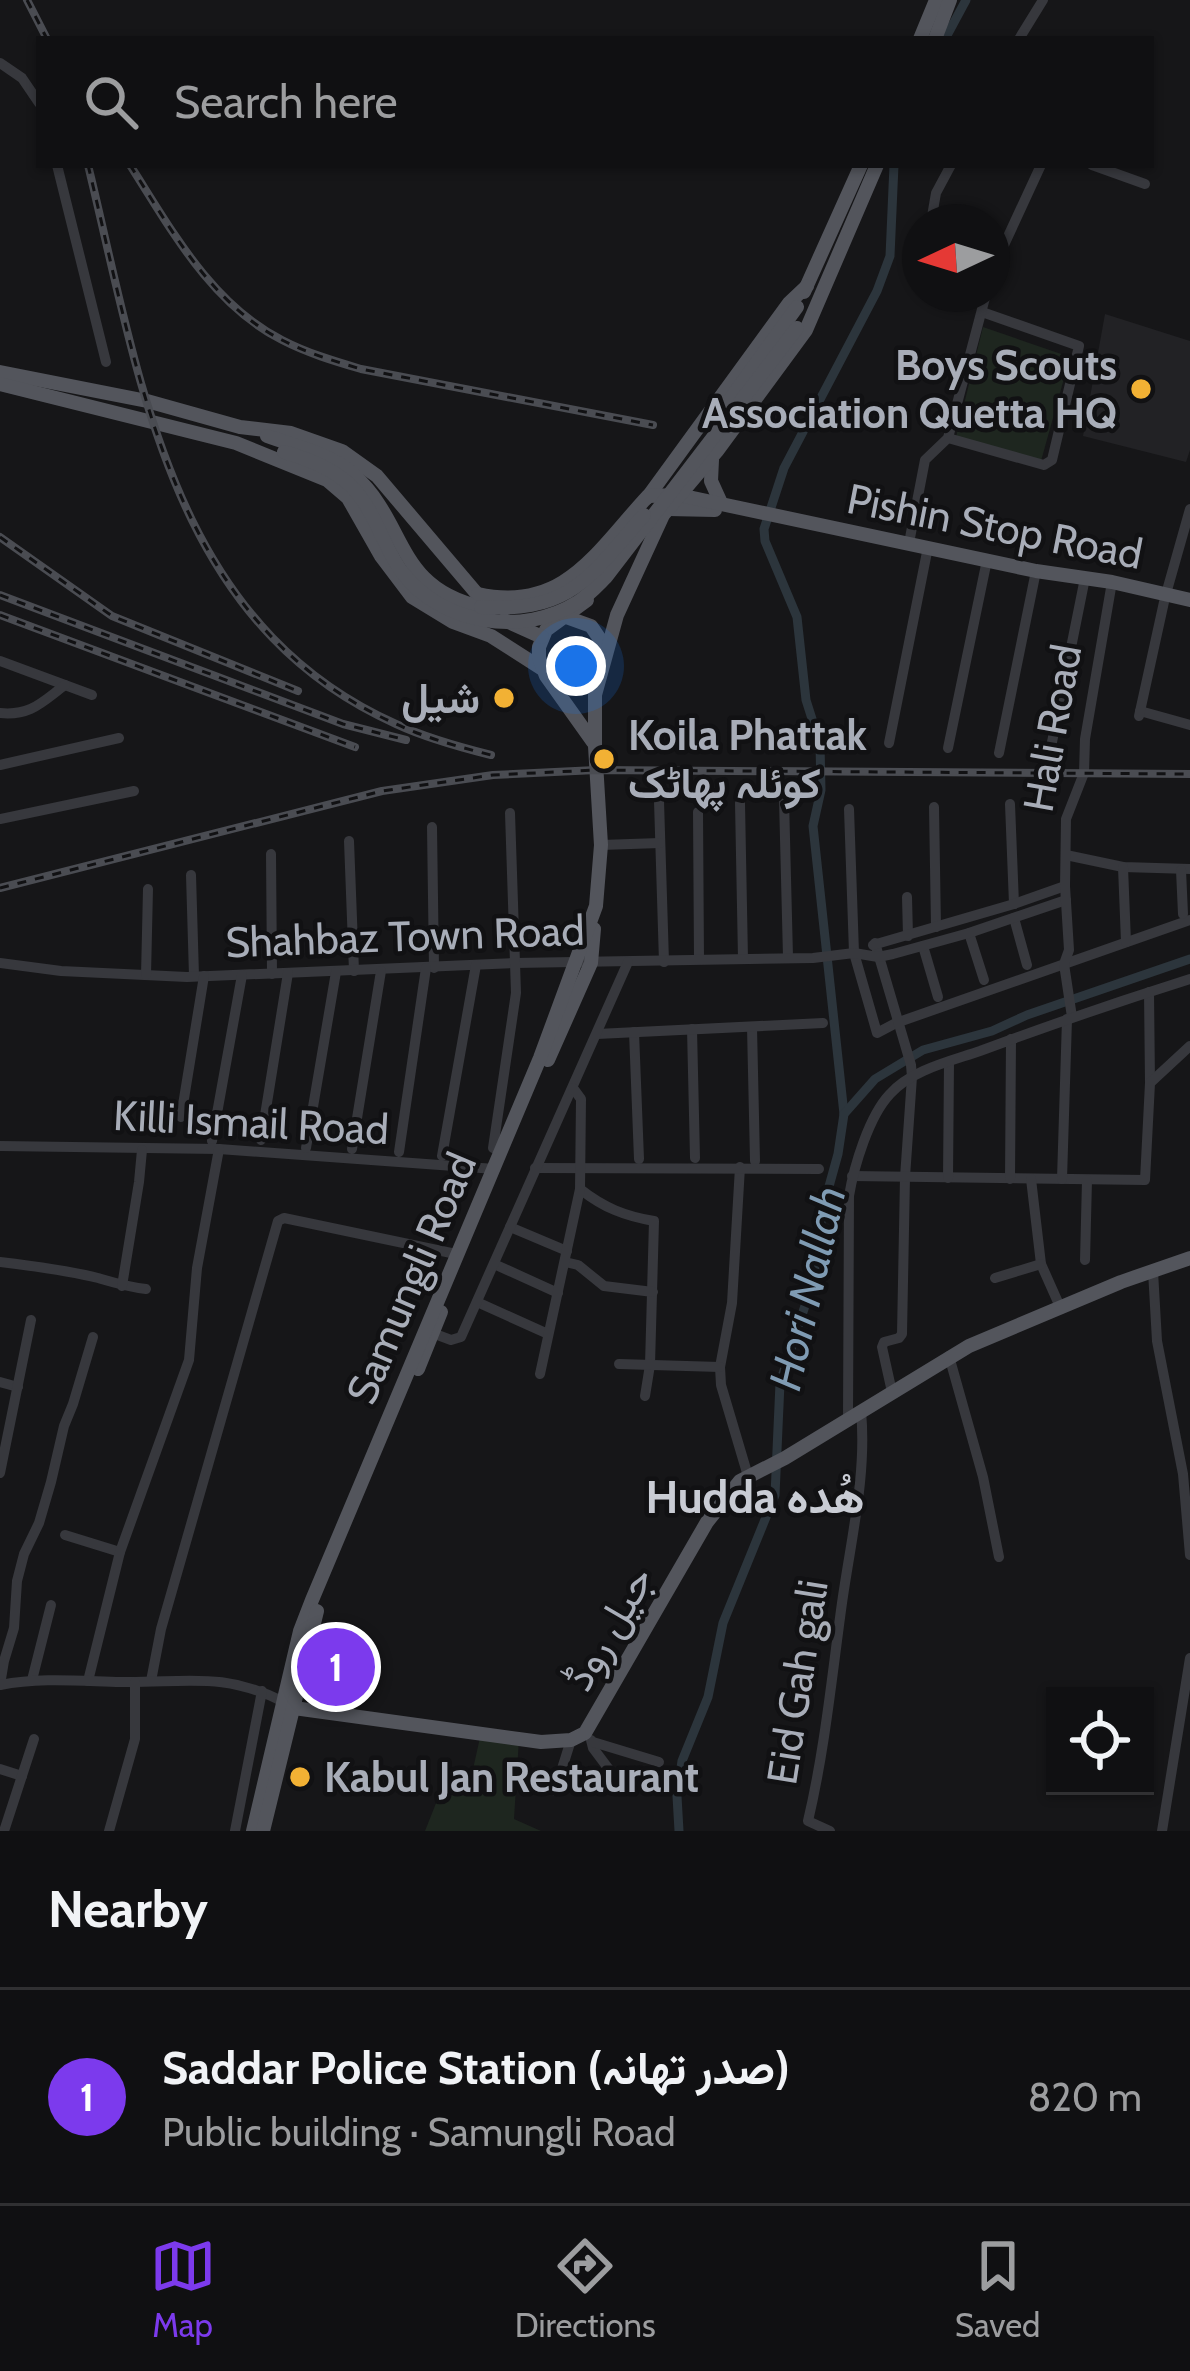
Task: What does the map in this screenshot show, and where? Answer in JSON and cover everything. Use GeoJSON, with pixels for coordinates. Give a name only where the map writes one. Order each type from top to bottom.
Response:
{"type":"FeatureCollection","features":[{"type":"Feature","properties":{"kind":"main road"},"geometry":{"type":"LineString","coordinates":[[921,36],[937,0]]}},
{"type":"Feature","properties":{"kind":"main road"},"geometry":{"type":"LineString","coordinates":[[936,36],[950,0]]}},
{"type":"Feature","properties":{"kind":"main road"},"geometry":{"type":"LineString","coordinates":[[236,443],[284,447],[327,458],[357,478],[383,512],[412,565],[438,590],[464,603],[531,606],[556,599],[597,571],[665,488],[797,307],[860,168]]}},
{"type":"Feature","properties":{"kind":"main road","name":"Samungli Road"},"geometry":{"type":"LineString","coordinates":[[263,1831],[301,1631],[312,1600],[583,964],[596,906],[601,845],[596,695],[606,648],[640,561],[668,508],[806,330],[876,168]]}},
{"type":"Feature","properties":{"kind":"main road"},"geometry":{"type":"LineString","coordinates":[[541,668],[542,637],[595,590],[648,496],[789,303],[807,286]]}},
{"type":"Feature","properties":{"kind":"main road"},"geometry":{"type":"LineString","coordinates":[[240,427],[326,468],[354,489],[398,567],[422,593],[467,617],[496,622],[531,619],[577,603],[606,577],[815,307]]}},
{"type":"Feature","properties":{"kind":"main road"},"geometry":{"type":"LineString","coordinates":[[0,372],[328,444],[377,476],[507,623],[542,637]]}},
{"type":"Feature","properties":{"kind":"main road"},"geometry":{"type":"LineString","coordinates":[[0,384],[236,443],[327,480],[348,498],[390,570],[412,597],[453,622],[501,641],[541,668],[595,746]]}},
{"type":"Feature","properties":{"kind":"main road"},"geometry":{"type":"LineString","coordinates":[[713,455],[711,481],[722,503]]}},
{"type":"Feature","properties":{"kind":"main road"},"geometry":{"type":"LineString","coordinates":[[478,594],[518,599],[553,590],[648,496],[679,495],[787,520]]}},
{"type":"Feature","properties":{"kind":"main road"},"geometry":{"type":"LineString","coordinates":[[668,508],[787,520]]}},
{"type":"Feature","properties":{"kind":"main road","name":"Pishin Stop Road"},"geometry":{"type":"LineString","coordinates":[[787,520],[909,543],[927,551]]}},
{"type":"Feature","properties":{"kind":"main road","name":"Pishin Stop Road"},"geometry":{"type":"LineString","coordinates":[[787,520],[1190,604]]}},
{"type":"Feature","properties":{"kind":"main road"},"geometry":{"type":"LineString","coordinates":[[566,616],[591,626],[606,648]]}},
{"type":"Feature","properties":{"kind":"main road"},"geometry":{"type":"LineString","coordinates":[[552,682],[582,685],[599,675]]}},
{"type":"Feature","properties":{"kind":"main road","name":"Samungli Road"},"geometry":{"type":"LineString","coordinates":[[428,1331],[456,1254],[496,1169]]}},
{"type":"Feature","properties":{"kind":"main road","name":"جیل روڈ"},"geometry":{"type":"LineString","coordinates":[[289,1705],[541,1742],[583,1738],[707,1522],[733,1487],[988,1336],[1190,1258]]}},
{"type":"Feature","properties":{"kind":"main road","name":"Samungli Road"},"geometry":{"type":"LineString","coordinates":[[253,1831],[289,1705]]}},
{"type":"Feature","properties":{"kind":"street"},"geometry":{"type":"LineString","coordinates":[[1021,36],[1043,0]]}},
{"type":"Feature","properties":{"kind":"street"},"geometry":{"type":"LineString","coordinates":[[0,63],[22,79],[36,99]]}},
{"type":"Feature","properties":{"kind":"street"},"geometry":{"type":"LineString","coordinates":[[58,168],[106,362]]}},
{"type":"Feature","properties":{"kind":"street"},"geometry":{"type":"LineString","coordinates":[[934,204],[949,168]]}},
{"type":"Feature","properties":{"kind":"street"},"geometry":{"type":"LineString","coordinates":[[1010,232],[1040,168]]}},
{"type":"Feature","properties":{"kind":"street"},"geometry":{"type":"LineString","coordinates":[[1100,168],[1145,184]]}},
{"type":"Feature","properties":{"kind":"street"},"geometry":{"type":"LineString","coordinates":[[909,543],[926,460],[948,438],[982,312],[1078,346],[1052,460],[1044,464],[948,438]]}},
{"type":"Feature","properties":{"kind":"street"},"geometry":{"type":"LineString","coordinates":[[1190,509],[1139,713],[1190,724]]}},
{"type":"Feature","properties":{"kind":"street"},"geometry":{"type":"LineString","coordinates":[[889,742],[927,551]]}},
{"type":"Feature","properties":{"kind":"street"},"geometry":{"type":"LineString","coordinates":[[948,748],[986,563]]}},
{"type":"Feature","properties":{"kind":"street"},"geometry":{"type":"LineString","coordinates":[[999,753],[1035,573]]}},
{"type":"Feature","properties":{"kind":"street"},"geometry":{"type":"LineString","coordinates":[[1050,752],[1084,581]]}},
{"type":"Feature","properties":{"kind":"street","name":"Hali Road"},"geometry":{"type":"LineString","coordinates":[[1062,1179],[1070,1015],[1064,964],[1069,950],[1066,819],[1084,773],[1085,739],[1112,586]]}},
{"type":"Feature","properties":{"kind":"street"},"geometry":{"type":"LineString","coordinates":[[0,661],[92,695]]}},
{"type":"Feature","properties":{"kind":"street"},"geometry":{"type":"LineString","coordinates":[[0,713],[23,713],[65,685]]}},
{"type":"Feature","properties":{"kind":"street"},"geometry":{"type":"LineString","coordinates":[[0,765],[119,738]]}},
{"type":"Feature","properties":{"kind":"street"},"geometry":{"type":"LineString","coordinates":[[0,819],[134,791]]}},
{"type":"Feature","properties":{"kind":"street"},"geometry":{"type":"LineString","coordinates":[[784,799],[788,957]]}},
{"type":"Feature","properties":{"kind":"street"},"geometry":{"type":"LineString","coordinates":[[659,801],[664,962]]}},
{"type":"Feature","properties":{"kind":"street"},"geometry":{"type":"LineString","coordinates":[[740,803],[743,958]]}},
{"type":"Feature","properties":{"kind":"street"},"geometry":{"type":"LineString","coordinates":[[1010,804],[1014,911],[1027,965]]}},
{"type":"Feature","properties":{"kind":"street"},"geometry":{"type":"LineString","coordinates":[[934,807],[936,928]]}},
{"type":"Feature","properties":{"kind":"street"},"geometry":{"type":"LineString","coordinates":[[850,809],[852,953],[877,1033],[1186,917],[1185,870],[1123,867],[1066,855]]}},
{"type":"Feature","properties":{"kind":"street"},"geometry":{"type":"LineString","coordinates":[[698,812],[699,959]]}},
{"type":"Feature","properties":{"kind":"street"},"geometry":{"type":"LineString","coordinates":[[493,1148],[516,993],[510,813]]}},
{"type":"Feature","properties":{"kind":"street"},"geometry":{"type":"LineString","coordinates":[[399,1152],[430,968],[432,827]]}},
{"type":"Feature","properties":{"kind":"street"},"geometry":{"type":"LineString","coordinates":[[349,841],[354,971]]}},
{"type":"Feature","properties":{"kind":"street"},"geometry":{"type":"LineString","coordinates":[[601,845],[660,843]]}},
{"type":"Feature","properties":{"kind":"street"},"geometry":{"type":"LineString","coordinates":[[271,854],[272,974]]}},
{"type":"Feature","properties":{"kind":"street"},"geometry":{"type":"LineString","coordinates":[[1123,867],[1126,942]]}},
{"type":"Feature","properties":{"kind":"street"},"geometry":{"type":"LineString","coordinates":[[181,1117],[199,976],[191,875]]}},
{"type":"Feature","properties":{"kind":"street"},"geometry":{"type":"LineString","coordinates":[[146,975],[148,889]]}},
{"type":"Feature","properties":{"kind":"street"},"geometry":{"type":"LineString","coordinates":[[852,953],[923,946],[1065,893]]}},
{"type":"Feature","properties":{"kind":"street"},"geometry":{"type":"LineString","coordinates":[[907,897],[908,936]]}},
{"type":"Feature","properties":{"kind":"street"},"geometry":{"type":"LineString","coordinates":[[877,950],[936,928],[1014,911]]}},
{"type":"Feature","properties":{"kind":"street"},"geometry":{"type":"LineString","coordinates":[[969,932],[984,980]]}},
{"type":"Feature","properties":{"kind":"street"},"geometry":{"type":"LineString","coordinates":[[923,946],[938,997]]}},
{"type":"Feature","properties":{"kind":"street"},"geometry":{"type":"LineString","coordinates":[[877,950],[911,1071],[902,1334],[882,1347],[892,1392]]}},
{"type":"Feature","properties":{"kind":"street","name":"Shahbaz Town Road"},"geometry":{"type":"LineString","coordinates":[[0,963],[61,971],[199,976],[515,963],[813,958],[852,953]]}},
{"type":"Feature","properties":{"kind":"street"},"geometry":{"type":"LineString","coordinates":[[428,1331],[451,1340],[461,1337],[628,962]]}},
{"type":"Feature","properties":{"kind":"street"},"geometry":{"type":"LineString","coordinates":[[442,1156],[476,965]]}},
{"type":"Feature","properties":{"kind":"street"},"geometry":{"type":"LineString","coordinates":[[352,1149],[381,970]]}},
{"type":"Feature","properties":{"kind":"street"},"geometry":{"type":"LineString","coordinates":[[306,1148],[336,972]]}},
{"type":"Feature","properties":{"kind":"street"},"geometry":{"type":"LineString","coordinates":[[261,1140],[288,974]]}},
{"type":"Feature","properties":{"kind":"street"},"geometry":{"type":"LineString","coordinates":[[88,1681],[120,1552],[189,1360],[196,1268],[242,975]]}},
{"type":"Feature","properties":{"kind":"street"},"geometry":{"type":"LineString","coordinates":[[911,1071],[949,1063],[1070,1015],[1190,979]]}},
{"type":"Feature","properties":{"kind":"street"},"geometry":{"type":"LineString","coordinates":[[852,1176],[1144,1180],[1149,992]]}},
{"type":"Feature","properties":{"kind":"street"},"geometry":{"type":"LineString","coordinates":[[598,1034],[823,1024]]}},
{"type":"Feature","properties":{"kind":"street"},"geometry":{"type":"LineString","coordinates":[[752,1027],[755,1160]]}},
{"type":"Feature","properties":{"kind":"street"},"geometry":{"type":"LineString","coordinates":[[692,1030],[695,1158]]}},
{"type":"Feature","properties":{"kind":"street"},"geometry":{"type":"LineString","coordinates":[[634,1032],[639,1159]]}},
{"type":"Feature","properties":{"kind":"street"},"geometry":{"type":"LineString","coordinates":[[1010,1179],[1011,1039]]}},
{"type":"Feature","properties":{"kind":"street"},"geometry":{"type":"LineString","coordinates":[[1150,1083],[1190,1046]]}},
{"type":"Feature","properties":{"kind":"street"},"geometry":{"type":"LineString","coordinates":[[947,1178],[949,1063]]}},
{"type":"Feature","properties":{"kind":"street","name":"Eid Gah gali"},"geometry":{"type":"LineString","coordinates":[[830,1831],[808,1821],[833,1675],[863,1437],[854,1414],[848,1237],[852,1176],[886,1097],[911,1071]]}},
{"type":"Feature","properties":{"kind":"street"},"geometry":{"type":"LineString","coordinates":[[540,1373],[580,1189],[581,1099],[573,1088]]}},
{"type":"Feature","properties":{"kind":"street","name":"Killi Ismail Road"},"geometry":{"type":"LineString","coordinates":[[0,1146],[142,1150],[215,1145],[496,1169]]}},
{"type":"Feature","properties":{"kind":"street"},"geometry":{"type":"LineString","coordinates":[[122,1286],[142,1150]]}},
{"type":"Feature","properties":{"kind":"street"},"geometry":{"type":"LineString","coordinates":[[535,1168],[819,1169]]}},
{"type":"Feature","properties":{"kind":"street"},"geometry":{"type":"LineString","coordinates":[[740,1168],[732,1303],[720,1367],[748,1476]]}},
{"type":"Feature","properties":{"kind":"street"},"geometry":{"type":"LineString","coordinates":[[1031,1179],[1041,1264],[1061,1309]]}},
{"type":"Feature","properties":{"kind":"street"},"geometry":{"type":"LineString","coordinates":[[1085,1260],[1088,1180]]}},
{"type":"Feature","properties":{"kind":"street"},"geometry":{"type":"LineString","coordinates":[[580,1189],[601,1206],[655,1221],[650,1365],[644,1396]]}},
{"type":"Feature","properties":{"kind":"street"},"geometry":{"type":"LineString","coordinates":[[152,1681],[167,1608],[278,1221],[284,1218],[456,1254]]}},
{"type":"Feature","properties":{"kind":"street"},"geometry":{"type":"LineString","coordinates":[[510,1227],[566,1256],[604,1286],[653,1292]]}},
{"type":"Feature","properties":{"kind":"street"},"geometry":{"type":"LineString","coordinates":[[0,1262],[146,1289]]}},
{"type":"Feature","properties":{"kind":"street"},"geometry":{"type":"LineString","coordinates":[[494,1264],[558,1293]]}},
{"type":"Feature","properties":{"kind":"street"},"geometry":{"type":"LineString","coordinates":[[995,1278],[1041,1264]]}},
{"type":"Feature","properties":{"kind":"street"},"geometry":{"type":"LineString","coordinates":[[1153,1271],[1157,1341],[1183,1474],[1190,1555]]}},
{"type":"Feature","properties":{"kind":"street"},"geometry":{"type":"LineString","coordinates":[[477,1302],[548,1334]]}},
{"type":"Feature","properties":{"kind":"street"},"geometry":{"type":"LineString","coordinates":[[0,1473],[6,1417],[31,1320]]}},
{"type":"Feature","properties":{"kind":"street"},"geometry":{"type":"LineString","coordinates":[[93,1337],[39,1522],[24,1553],[0,1685],[32,1680],[200,1678],[262,1691],[289,1705]]}},
{"type":"Feature","properties":{"kind":"street"},"geometry":{"type":"LineString","coordinates":[[949,1356],[983,1477],[999,1557]]}},
{"type":"Feature","properties":{"kind":"street"},"geometry":{"type":"LineString","coordinates":[[619,1364],[720,1367]]}},
{"type":"Feature","properties":{"kind":"street"},"geometry":{"type":"LineString","coordinates":[[0,1382],[17,1387]]}},
{"type":"Feature","properties":{"kind":"street"},"geometry":{"type":"LineString","coordinates":[[1172,1420],[1189,1417]]}},
{"type":"Feature","properties":{"kind":"street"},"geometry":{"type":"LineString","coordinates":[[65,1535],[120,1552]]}},
{"type":"Feature","properties":{"kind":"street"},"geometry":{"type":"LineString","coordinates":[[0,1586],[17,1586]]}},
{"type":"Feature","properties":{"kind":"street"},"geometry":{"type":"LineString","coordinates":[[32,1680],[51,1605]]}},
{"type":"Feature","properties":{"kind":"street"},"geometry":{"type":"LineString","coordinates":[[1162,1831],[1170,1770],[1186,1724],[1190,1661]]}},
{"type":"Feature","properties":{"kind":"street"},"geometry":{"type":"LineString","coordinates":[[109,1831],[135,1739],[135,1682]]}},
{"type":"Feature","properties":{"kind":"street"},"geometry":{"type":"LineString","coordinates":[[235,1831],[262,1691]]}},
{"type":"Feature","properties":{"kind":"street"},"geometry":{"type":"LineString","coordinates":[[583,1738],[659,1762]]}},
{"type":"Feature","properties":{"kind":"street"},"geometry":{"type":"LineString","coordinates":[[583,1738],[614,1776]]}},
{"type":"Feature","properties":{"kind":"street"},"geometry":{"type":"LineString","coordinates":[[555,1791],[583,1738]]}},
{"type":"Feature","properties":{"kind":"street"},"geometry":{"type":"LineString","coordinates":[[4,1831],[6,1806],[34,1739]]}},
{"type":"Feature","properties":{"kind":"street"},"geometry":{"type":"LineString","coordinates":[[0,1769],[22,1776]]}},
{"type":"Feature","properties":{"kind":"shaded area","name":"Boys Scouts Association Quetta HQ"},"geometry":{"type":"Polygon","coordinates":[[[1105,314],[1190,341],[1190,450],[1186,462],[1083,436],[1105,314]]]}},
{"type":"Feature","properties":{"kind":"shaded area"},"geometry":{"type":"Polygon","coordinates":[[[983,327],[1070,357],[1041,461],[956,437],[983,327]]]}},
{"type":"Feature","properties":{"kind":"shaded area"},"geometry":{"type":"Polygon","coordinates":[[[481,1733],[519,1739],[514,1819],[541,1831],[425,1831],[444,1783],[473,1769],[481,1733]]]}},
{"type":"Feature","properties":{"kind":"waterway"},"geometry":{"type":"LineString","coordinates":[[947,36],[966,0]]}},
{"type":"Feature","properties":{"kind":"waterway"},"geometry":{"type":"LineString","coordinates":[[844,1114],[813,826],[821,790],[820,744],[806,700],[797,617],[764,529],[784,468],[877,291],[890,256],[894,168]]}},
{"type":"Feature","properties":{"kind":"waterway","name":"Hori Nallah"},"geometry":{"type":"LineString","coordinates":[[679,1831],[682,1761],[708,1697],[723,1623],[775,1495],[780,1383],[813,1281],[844,1114],[875,1079],[923,1050],[992,1031],[1190,959]]}},
{"type":"Feature","properties":{"kind":"railway"},"geometry":{"type":"LineString","coordinates":[[27,0],[45,36]]}},
{"type":"Feature","properties":{"kind":"railway"},"geometry":{"type":"LineString","coordinates":[[89,168],[149,409],[177,486],[213,559],[260,624],[320,680],[407,729],[491,755]]}},
{"type":"Feature","properties":{"kind":"railway"},"geometry":{"type":"LineString","coordinates":[[132,168],[214,286],[257,325],[282,340],[361,369],[653,425]]}},
{"type":"Feature","properties":{"kind":"railway"},"geometry":{"type":"LineString","coordinates":[[0,537],[112,616],[298,691]]}},
{"type":"Feature","properties":{"kind":"railway"},"geometry":{"type":"LineString","coordinates":[[0,595],[343,724],[406,740]]}},
{"type":"Feature","properties":{"kind":"railway"},"geometry":{"type":"LineString","coordinates":[[0,615],[355,747]]}},
{"type":"Feature","properties":{"kind":"railway"},"geometry":{"type":"LineString","coordinates":[[0,888],[382,791],[493,775],[596,770],[1190,774]]}},
{"type":"Feature","properties":{"kind":"place","name":"Boys Scouts Association Quetta HQ"},"geometry":{"type":"Point","coordinates":[1141,389]}},
{"type":"Feature","properties":{"kind":"place","name":"شیل"},"geometry":{"type":"Point","coordinates":[504,698]}},
{"type":"Feature","properties":{"kind":"place","name":"Koila Phattak کوئلہ پھاٹک"},"geometry":{"type":"Point","coordinates":[604,759]}},
{"type":"Feature","properties":{"kind":"place","name":"Saddar Police Station (صدر تھانہ)"},"geometry":{"type":"Point","coordinates":[336,1667]}},
{"type":"Feature","properties":{"kind":"place","name":"Kabul Jan Restaurant"},"geometry":{"type":"Point","coordinates":[300,1777]}},
{"type":"Feature","properties":{"kind":"district","name":"Hudda ھُدہ"},"geometry":{"type":"Point","coordinates":[755,1497]}}]}
